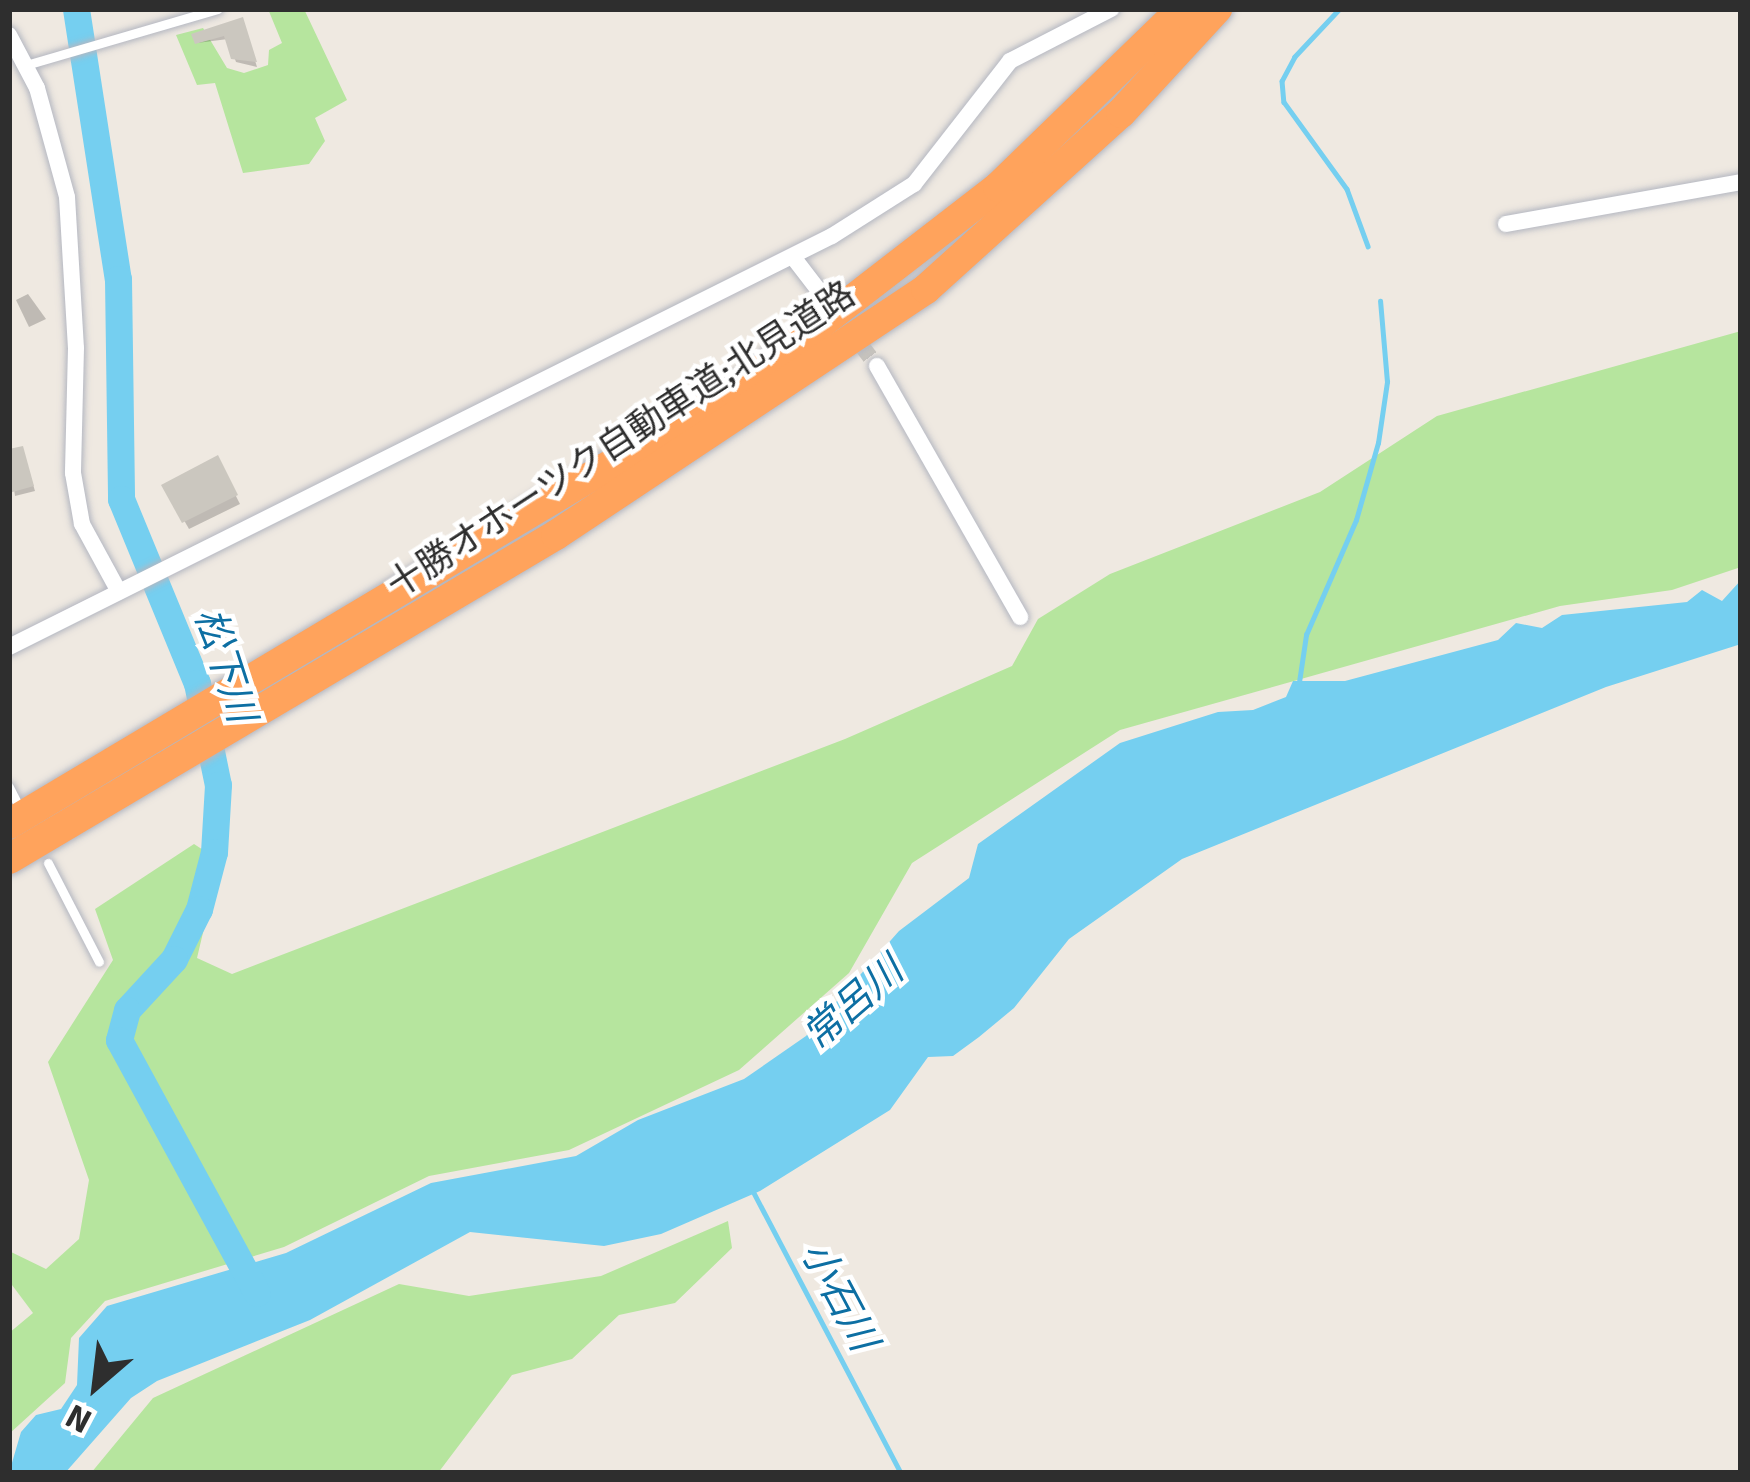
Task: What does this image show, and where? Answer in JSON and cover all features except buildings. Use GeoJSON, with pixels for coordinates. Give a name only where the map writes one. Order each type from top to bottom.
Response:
{"type":"FeatureCollection","features":[{"type":"Feature","properties":{"kind":"highway","name":"十勝オホーツク自動車道;北見道路"},"geometry":{"type":"LineString","coordinates":[[15,817],[734,391],[998,187],[1182,9]]}},
{"type":"Feature","properties":{"kind":"highway","name":"十勝オホーツク自動車道;北見道路"},"geometry":{"type":"LineString","coordinates":[[9,859],[742,418],[926,289],[1120,113],[1217,9]]}},
{"type":"Feature","properties":{"kind":"street"},"geometry":{"type":"LineString","coordinates":[[9,647],[793,257],[914,184],[1010,61],[1108,9]]}},
{"type":"Feature","properties":{"kind":"street"},"geometry":{"type":"LineString","coordinates":[[9,34],[54,139],[74,249],[69,419],[76,490],[82,524],[119,592]]}},
{"type":"Feature","properties":{"kind":"street"},"geometry":{"type":"LineString","coordinates":[[1506,224],[1741,182]]}},
{"type":"Feature","properties":{"kind":"street"},"geometry":{"type":"LineString","coordinates":[[793,257],[824,296]]}},
{"type":"Feature","properties":{"kind":"street"},"geometry":{"type":"LineString","coordinates":[[878,366],[1020,617]]}},
{"type":"Feature","properties":{"kind":"lane"},"geometry":{"type":"LineString","coordinates":[[26,65],[218,9]]}},
{"type":"Feature","properties":{"kind":"lane"},"geometry":{"type":"LineString","coordinates":[[9,787],[15,817]]}},
{"type":"Feature","properties":{"kind":"lane"},"geometry":{"type":"LineString","coordinates":[[48,863],[99,962]]}},
{"type":"Feature","properties":{"kind":"green space"},"geometry":{"type":"Polygon","coordinates":[[[268,9],[304,9],[347,100],[315,118],[325,141],[309,164],[243,173],[215,83],[197,85],[176,35],[203,28],[227,68],[244,73],[268,65],[269,50],[282,43],[268,9]]]}},
{"type":"Feature","properties":{"kind":"green space"},"geometry":{"type":"Polygon","coordinates":[[[1741,331],[1741,567],[1672,590],[1560,606],[1120,730],[912,863],[849,973],[739,1070],[569,1150],[429,1176],[284,1247],[105,1301],[71,1338],[65,1383],[9,1434],[9,1333],[33,1313],[9,1281],[9,1251],[46,1269],[79,1239],[89,1180],[48,1062],[113,960],[95,909],[194,844],[220,861],[197,958],[232,974],[845,739],[1012,666],[1038,619],[1110,574],[1320,492],[1437,416],[1741,331]]]}},
{"type":"Feature","properties":{"kind":"green space"},"geometry":{"type":"Polygon","coordinates":[[[728,1221],[732,1248],[675,1303],[619,1315],[572,1359],[512,1375],[438,1473],[91,1473],[153,1398],[399,1284],[469,1296],[601,1276],[728,1221]]]}},
{"type":"Feature","properties":{"kind":"water","name":"常呂川"},"geometry":{"type":"Polygon","coordinates":[[[1741,580],[1741,644],[1606,687],[1182,859],[1069,939],[1014,1008],[979,1037],[953,1056],[928,1057],[890,1110],[760,1191],[661,1234],[604,1246],[470,1232],[310,1320],[157,1381],[131,1398],[65,1473],[9,1473],[21,1432],[36,1415],[61,1409],[77,1385],[79,1338],[107,1306],[286,1253],[431,1183],[576,1156],[638,1120],[744,1079],[806,1036],[899,931],[969,878],[978,844],[1120,743],[1218,712],[1253,710],[1286,697],[1293,681],[1345,681],[1498,640],[1516,623],[1542,628],[1562,615],[1687,602],[1702,590],[1722,601],[1741,580]]]}},
{"type":"Feature","properties":{"kind":"waterway","name":"松下川"},"geometry":{"type":"LineString","coordinates":[[76,9],[118,279],[121,499],[197,683],[218,785],[214,852],[199,909],[174,959],[127,1010],[119,1040],[257,1293]]}},
{"type":"Feature","properties":{"kind":"waterway"},"geometry":{"type":"LineString","coordinates":[[1340,9],[1295,57],[1282,81],[1284,102],[1347,189],[1368,246]]}},
{"type":"Feature","properties":{"kind":"waterway"},"geometry":{"type":"LineString","coordinates":[[1299,682],[1306,635],[1356,520],[1378,443],[1387,382],[1380,301]]}},
{"type":"Feature","properties":{"kind":"waterway","name":"小石川"},"geometry":{"type":"LineString","coordinates":[[753,1191],[901,1473]]}},
{"type":"Feature","properties":{"kind":"tunnel"},"geometry":{"type":"LineString","coordinates":[[831,306],[877,366]]}}]}
